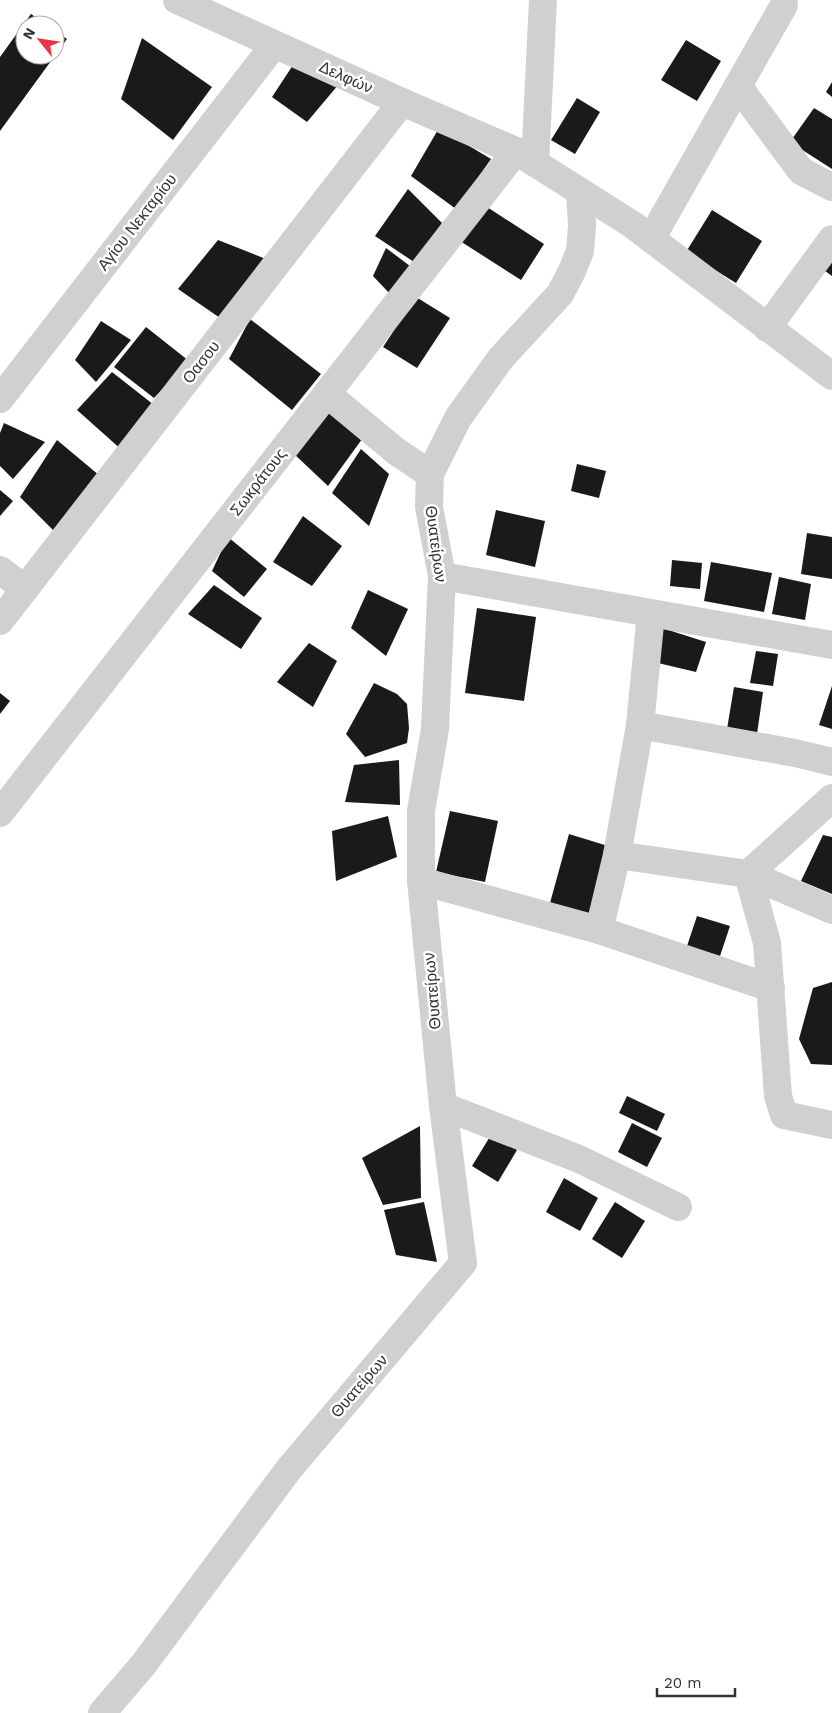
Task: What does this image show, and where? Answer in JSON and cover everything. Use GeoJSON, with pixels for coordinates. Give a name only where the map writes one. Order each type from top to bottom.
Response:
{"type":"FeatureCollection","features":[{"type":"Feature","properties":{"kind":"street","name":"Δελφών"},"geometry":{"type":"LineString","coordinates":[[177,0],[525,157],[634,225],[832,376]]}},
{"type":"Feature","properties":{"kind":"street"},"geometry":{"type":"LineString","coordinates":[[525,157],[543,0]]}},
{"type":"Feature","properties":{"kind":"street"},"geometry":{"type":"LineString","coordinates":[[651,239],[702,146],[784,5]]}},
{"type":"Feature","properties":{"kind":"street","name":"Αγίου Νεκταρίου"},"geometry":{"type":"LineString","coordinates":[[0,400],[274,45]]}},
{"type":"Feature","properties":{"kind":"street"},"geometry":{"type":"LineString","coordinates":[[738,86],[801,171],[832,187]]}},
{"type":"Feature","properties":{"kind":"street","name":"Οασου"},"geometry":{"type":"LineString","coordinates":[[0,621],[402,102]]}},
{"type":"Feature","properties":{"kind":"street","name":"Σωκράτους"},"geometry":{"type":"LineString","coordinates":[[0,813],[327,394],[525,157]]}},
{"type":"Feature","properties":{"kind":"street","name":"Θυατείρων"},"geometry":{"type":"LineString","coordinates":[[102,1713],[143,1665],[289,1469],[463,1264],[443,1106],[421,881],[421,811],[435,729],[442,576],[429,507],[430,474],[458,418],[501,358],[560,294],[568,279],[580,251],[582,225],[580,192]]}},
{"type":"Feature","properties":{"kind":"street"},"geometry":{"type":"LineString","coordinates":[[767,328],[832,239]]}},
{"type":"Feature","properties":{"kind":"street"},"geometry":{"type":"LineString","coordinates":[[327,394],[397,452],[430,474]]}},
{"type":"Feature","properties":{"kind":"street"},"geometry":{"type":"LineString","coordinates":[[0,570],[25,589]]}},
{"type":"Feature","properties":{"kind":"street"},"geometry":{"type":"LineString","coordinates":[[442,576],[832,645]]}},
{"type":"Feature","properties":{"kind":"street"},"geometry":{"type":"LineString","coordinates":[[599,930],[617,855],[640,725],[651,614]]}},
{"type":"Feature","properties":{"kind":"street"},"geometry":{"type":"LineString","coordinates":[[640,725],[795,753],[832,762]]}},
{"type":"Feature","properties":{"kind":"street"},"geometry":{"type":"LineString","coordinates":[[748,874],[832,798]]}},
{"type":"Feature","properties":{"kind":"street"},"geometry":{"type":"LineString","coordinates":[[617,855],[748,874],[832,910]]}},
{"type":"Feature","properties":{"kind":"street"},"geometry":{"type":"LineString","coordinates":[[748,874],[767,942],[778,1096],[784,1114],[832,1125]]}},
{"type":"Feature","properties":{"kind":"street"},"geometry":{"type":"LineString","coordinates":[[421,881],[599,930],[770,988]]}},
{"type":"Feature","properties":{"kind":"street"},"geometry":{"type":"LineString","coordinates":[[443,1106],[579,1159],[678,1207]]}},
{"type":"Feature","properties":{"kind":"building"},"geometry":{"type":"Polygon","coordinates":[[[15,36],[15,65],[48,65],[0,131],[0,57],[15,36]]]}},
{"type":"Feature","properties":{"kind":"building"},"geometry":{"type":"Polygon","coordinates":[[[142,38],[212,87],[173,140],[121,99],[142,38]]]}},
{"type":"Feature","properties":{"kind":"building"},"geometry":{"type":"Polygon","coordinates":[[[686,40],[721,61],[697,101],[661,80],[686,40]]]}},
{"type":"Feature","properties":{"kind":"building"},"geometry":{"type":"Polygon","coordinates":[[[293,65],[339,84],[307,122],[272,97],[293,65]]]}},
{"type":"Feature","properties":{"kind":"building"},"geometry":{"type":"Polygon","coordinates":[[[832,82],[832,97],[826,92],[832,82]]]}},
{"type":"Feature","properties":{"kind":"building"},"geometry":{"type":"Polygon","coordinates":[[[577,98],[600,112],[575,154],[551,140],[577,98]]]}},
{"type":"Feature","properties":{"kind":"building"},"geometry":{"type":"Polygon","coordinates":[[[814,108],[832,119],[832,169],[790,142],[814,108]]]}},
{"type":"Feature","properties":{"kind":"building"},"geometry":{"type":"Polygon","coordinates":[[[439,128],[491,159],[456,209],[411,176],[439,128]]]}},
{"type":"Feature","properties":{"kind":"building"},"geometry":{"type":"Polygon","coordinates":[[[408,189],[442,223],[414,262],[375,236],[408,189]]]}},
{"type":"Feature","properties":{"kind":"building"},"geometry":{"type":"Polygon","coordinates":[[[484,205],[544,244],[521,280],[460,241],[484,205]]]}},
{"type":"Feature","properties":{"kind":"building"},"geometry":{"type":"Polygon","coordinates":[[[712,210],[762,241],[736,283],[686,252],[712,210]]]}},
{"type":"Feature","properties":{"kind":"building"},"geometry":{"type":"Polygon","coordinates":[[[218,240],[266,259],[223,320],[178,289],[218,240]]]}},
{"type":"Feature","properties":{"kind":"building"},"geometry":{"type":"Polygon","coordinates":[[[386,248],[414,269],[390,294],[373,276],[386,248]]]}},
{"type":"Feature","properties":{"kind":"building"},"geometry":{"type":"Polygon","coordinates":[[[832,261],[832,276],[825,271],[832,261]]]}},
{"type":"Feature","properties":{"kind":"building"},"geometry":{"type":"Polygon","coordinates":[[[416,297],[450,318],[417,368],[383,347],[416,297]]]}},
{"type":"Feature","properties":{"kind":"building"},"geometry":{"type":"Polygon","coordinates":[[[250,319],[321,374],[292,410],[229,359],[250,319]]]}},
{"type":"Feature","properties":{"kind":"building"},"geometry":{"type":"Polygon","coordinates":[[[101,321],[131,340],[96,382],[75,360],[101,321]]]}},
{"type":"Feature","properties":{"kind":"building"},"geometry":{"type":"Polygon","coordinates":[[[146,327],[189,361],[154,398],[114,367],[146,327]]]}},
{"type":"Feature","properties":{"kind":"building"},"geometry":{"type":"Polygon","coordinates":[[[112,372],[154,405],[123,451],[77,410],[112,372]]]}},
{"type":"Feature","properties":{"kind":"building"},"geometry":{"type":"Polygon","coordinates":[[[326,408],[365,435],[328,486],[293,453],[326,408]]]}},
{"type":"Feature","properties":{"kind":"building"},"geometry":{"type":"Polygon","coordinates":[[[4,423],[45,442],[13,479],[0,466],[0,433],[4,423]]]}},
{"type":"Feature","properties":{"kind":"building"},"geometry":{"type":"Polygon","coordinates":[[[57,440],[100,476],[54,531],[20,497],[57,440]]]}},
{"type":"Feature","properties":{"kind":"building"},"geometry":{"type":"Polygon","coordinates":[[[361,449],[389,474],[369,526],[332,493],[361,449]]]}},
{"type":"Feature","properties":{"kind":"building"},"geometry":{"type":"Polygon","coordinates":[[[577,464],[606,471],[599,498],[571,491],[577,464]]]}},
{"type":"Feature","properties":{"kind":"building"},"geometry":{"type":"Polygon","coordinates":[[[0,490],[13,501],[0,516],[0,490]]]}},
{"type":"Feature","properties":{"kind":"building"},"geometry":{"type":"Polygon","coordinates":[[[496,510],[545,521],[535,567],[486,555],[496,510]]]}},
{"type":"Feature","properties":{"kind":"building"},"geometry":{"type":"Polygon","coordinates":[[[303,516],[342,546],[312,586],[273,562],[303,516]]]}},
{"type":"Feature","properties":{"kind":"building"},"geometry":{"type":"Polygon","coordinates":[[[807,533],[832,537],[832,579],[801,574],[807,533]]]}},
{"type":"Feature","properties":{"kind":"building"},"geometry":{"type":"Polygon","coordinates":[[[228,537],[267,569],[244,597],[212,571],[228,537]]]}},
{"type":"Feature","properties":{"kind":"building"},"geometry":{"type":"Polygon","coordinates":[[[672,560],[702,563],[700,589],[670,586],[672,560]]]}},
{"type":"Feature","properties":{"kind":"building"},"geometry":{"type":"Polygon","coordinates":[[[711,562],[772,573],[764,612],[704,601],[711,562]]]}},
{"type":"Feature","properties":{"kind":"building"},"geometry":{"type":"Polygon","coordinates":[[[779,577],[811,584],[805,620],[772,614],[779,577]]]}},
{"type":"Feature","properties":{"kind":"building"},"geometry":{"type":"Polygon","coordinates":[[[214,585],[262,618],[241,649],[188,614],[214,585]]]}},
{"type":"Feature","properties":{"kind":"building"},"geometry":{"type":"Polygon","coordinates":[[[368,590],[408,609],[386,656],[351,628],[368,590]]]}},
{"type":"Feature","properties":{"kind":"building"},"geometry":{"type":"Polygon","coordinates":[[[477,608],[536,617],[524,701],[465,693],[477,608]]]}},
{"type":"Feature","properties":{"kind":"building"},"geometry":{"type":"Polygon","coordinates":[[[662,628],[706,642],[696,672],[658,663],[662,628]]]}},
{"type":"Feature","properties":{"kind":"building"},"geometry":{"type":"Polygon","coordinates":[[[309,643],[337,661],[313,707],[277,682],[309,643]]]}},
{"type":"Feature","properties":{"kind":"building"},"geometry":{"type":"Polygon","coordinates":[[[756,651],[778,654],[773,686],[750,683],[756,651]]]}},
{"type":"Feature","properties":{"kind":"building"},"geometry":{"type":"Polygon","coordinates":[[[374,683],[397,694],[407,704],[409,728],[407,743],[365,757],[346,734],[374,683]]]}},
{"type":"Feature","properties":{"kind":"building"},"geometry":{"type":"Polygon","coordinates":[[[832,686],[832,729],[819,725],[832,686]]]}},
{"type":"Feature","properties":{"kind":"building"},"geometry":{"type":"Polygon","coordinates":[[[734,687],[763,692],[757,734],[727,729],[734,687]]]}},
{"type":"Feature","properties":{"kind":"building"},"geometry":{"type":"Polygon","coordinates":[[[0,693],[10,701],[0,714],[0,693]]]}},
{"type":"Feature","properties":{"kind":"building"},"geometry":{"type":"Polygon","coordinates":[[[399,760],[400,805],[345,802],[354,765],[399,760]]]}},
{"type":"Feature","properties":{"kind":"building"},"geometry":{"type":"Polygon","coordinates":[[[450,811],[498,821],[485,882],[436,872],[450,811]]]}},
{"type":"Feature","properties":{"kind":"building"},"geometry":{"type":"Polygon","coordinates":[[[388,816],[397,857],[336,881],[332,831],[388,816]]]}},
{"type":"Feature","properties":{"kind":"building"},"geometry":{"type":"Polygon","coordinates":[[[569,834],[608,846],[589,914],[550,903],[569,834]]]}},
{"type":"Feature","properties":{"kind":"building"},"geometry":{"type":"Polygon","coordinates":[[[823,835],[832,837],[832,894],[801,881],[823,835]]]}},
{"type":"Feature","properties":{"kind":"building"},"geometry":{"type":"Polygon","coordinates":[[[697,916],[730,926],[720,956],[687,946],[697,916]]]}},
{"type":"Feature","properties":{"kind":"building"},"geometry":{"type":"Polygon","coordinates":[[[832,982],[832,1065],[811,1064],[799,1039],[813,988],[832,982]]]}},
{"type":"Feature","properties":{"kind":"building"},"geometry":{"type":"Polygon","coordinates":[[[627,1096],[665,1114],[657,1131],[619,1113],[627,1096]]]}},
{"type":"Feature","properties":{"kind":"building"},"geometry":{"type":"Polygon","coordinates":[[[632,1123],[662,1138],[647,1167],[618,1152],[632,1123]]]}},
{"type":"Feature","properties":{"kind":"building"},"geometry":{"type":"Polygon","coordinates":[[[420,1126],[421,1198],[383,1205],[362,1158],[420,1126]]]}},
{"type":"Feature","properties":{"kind":"building"},"geometry":{"type":"Polygon","coordinates":[[[491,1135],[517,1150],[498,1182],[472,1166],[491,1135]]]}},
{"type":"Feature","properties":{"kind":"building"},"geometry":{"type":"Polygon","coordinates":[[[564,1178],[598,1198],[580,1231],[546,1212],[564,1178]]]}},
{"type":"Feature","properties":{"kind":"building"},"geometry":{"type":"Polygon","coordinates":[[[424,1202],[437,1262],[396,1255],[384,1210],[424,1202]]]}},
{"type":"Feature","properties":{"kind":"building"},"geometry":{"type":"Polygon","coordinates":[[[615,1202],[645,1221],[622,1258],[592,1239],[615,1202]]]}}]}
